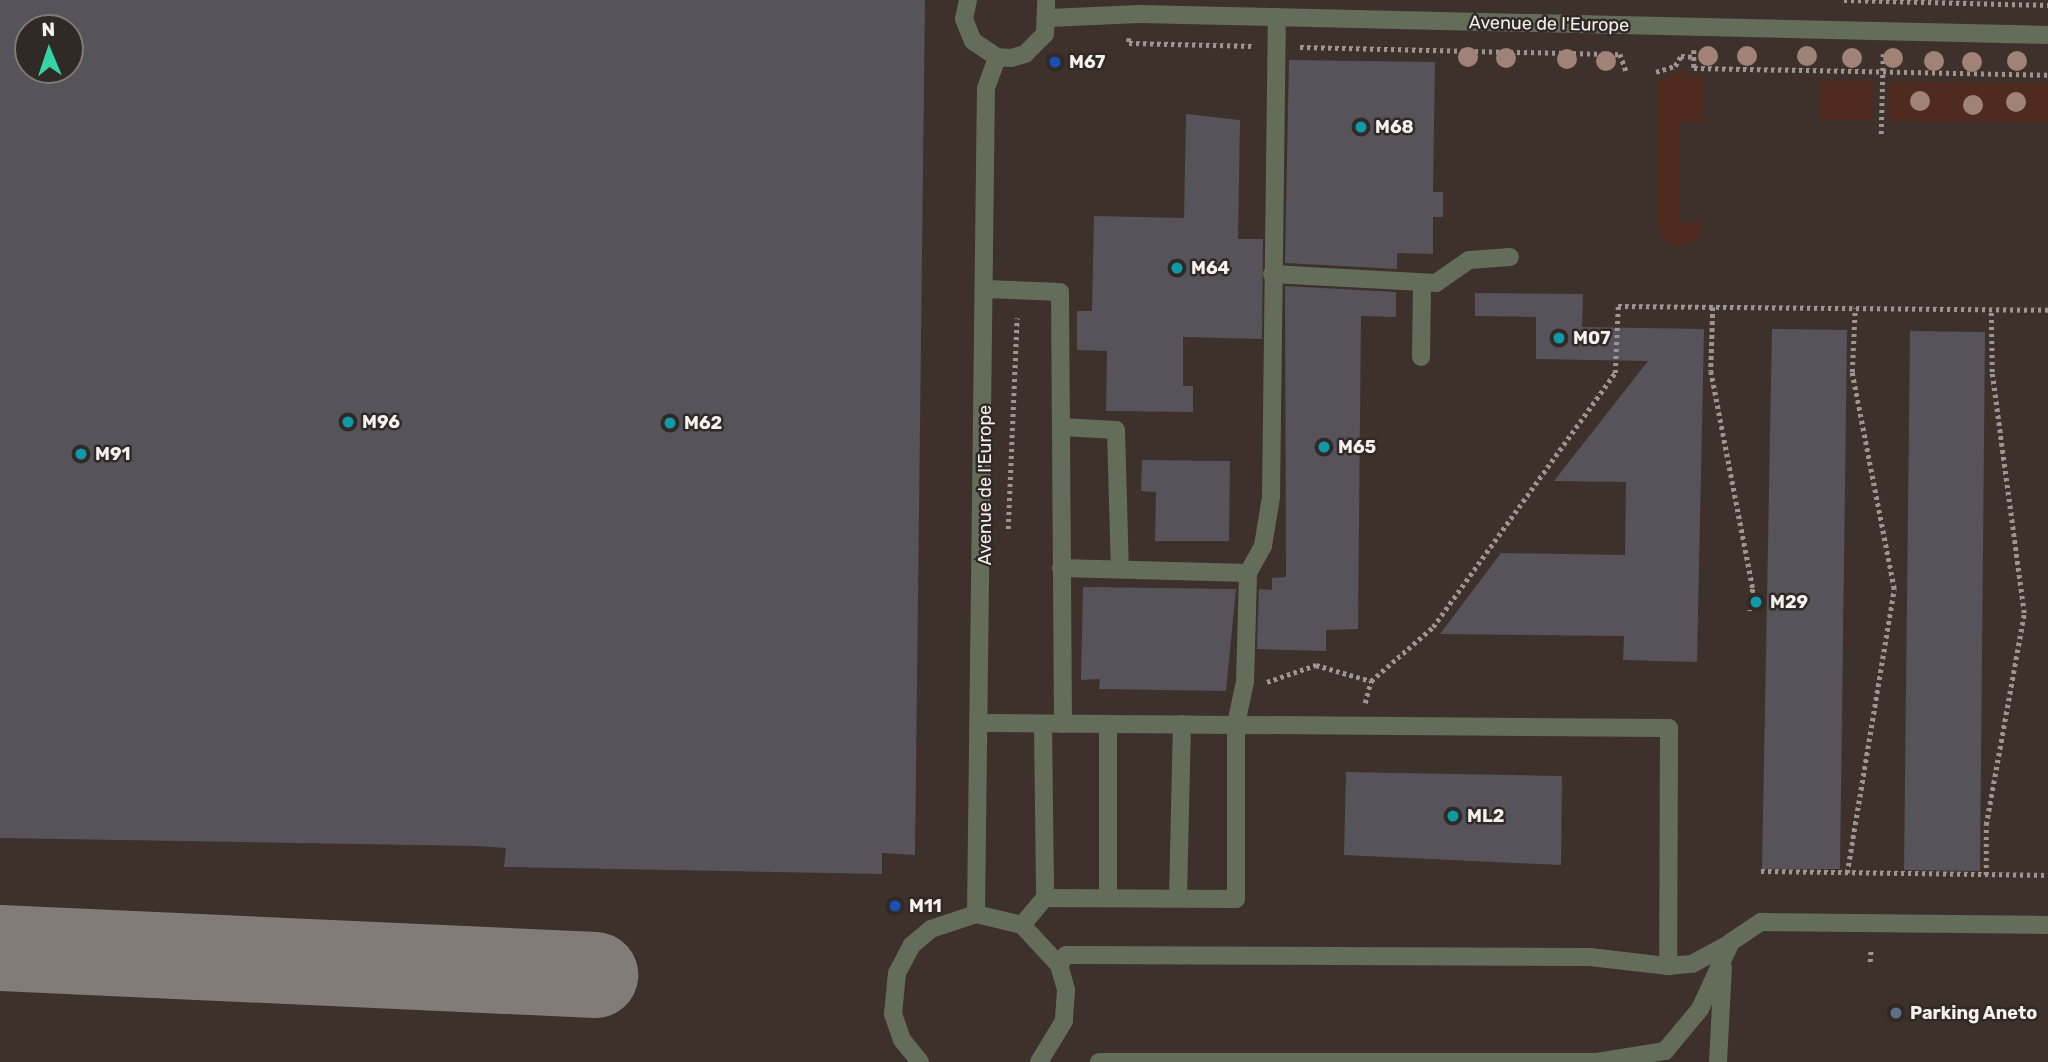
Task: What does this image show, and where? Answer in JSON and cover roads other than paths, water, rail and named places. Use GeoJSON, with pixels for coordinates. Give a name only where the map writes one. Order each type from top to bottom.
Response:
{"type":"FeatureCollection","features":[{"type":"Feature","properties":{"kind":"lane"},"geometry":{"type":"LineString","coordinates":[[968,0],[968,33],[997,58],[1025,54],[1037,46],[1049,19],[1046,0]]}},
{"type":"Feature","properties":{"kind":"lane","name":"Avenue de l'Europe"},"geometry":{"type":"LineString","coordinates":[[1049,19],[1169,8],[1277,18],[2048,35]]}},
{"type":"Feature","properties":{"kind":"lane"},"geometry":{"type":"LineString","coordinates":[[1045,898],[1236,899],[1236,724],[1245,682],[1248,573],[1263,546],[1271,497],[1277,18]]}},
{"type":"Feature","properties":{"kind":"lane","name":"Avenue de l'Europe"},"geometry":{"type":"LineString","coordinates":[[976,914],[982,723],[986,88],[997,58]]}},
{"type":"Feature","properties":{"kind":"lane"},"geometry":{"type":"LineString","coordinates":[[1272,274],[1443,282],[1469,260],[1510,257]]}},
{"type":"Feature","properties":{"kind":"lane"},"geometry":{"type":"LineString","coordinates":[[1421,356],[1422,283]]}},
{"type":"Feature","properties":{"kind":"lane"},"geometry":{"type":"LineString","coordinates":[[986,289],[1060,292],[1063,724]]}},
{"type":"Feature","properties":{"kind":"lane"},"geometry":{"type":"LineString","coordinates":[[1061,427],[1116,430],[1120,569]]}},
{"type":"Feature","properties":{"kind":"lane"},"geometry":{"type":"LineString","coordinates":[[1061,568],[1248,573]]}},
{"type":"Feature","properties":{"kind":"lane"},"geometry":{"type":"LineString","coordinates":[[982,723],[1669,728],[1668,966]]}},
{"type":"Feature","properties":{"kind":"lane"},"geometry":{"type":"LineString","coordinates":[[1022,925],[1045,898],[1043,724]]}},
{"type":"Feature","properties":{"kind":"lane"},"geometry":{"type":"LineString","coordinates":[[1108,724],[1108,897]]}},
{"type":"Feature","properties":{"kind":"lane"},"geometry":{"type":"LineString","coordinates":[[1178,898],[1182,724]]}},
{"type":"Feature","properties":{"kind":"lane"},"geometry":{"type":"LineString","coordinates":[[912,1060],[893,1014],[897,973],[912,945],[931,929],[976,914],[1022,925],[1059,965],[1066,990],[1064,1021],[1040,1062]]}},
{"type":"Feature","properties":{"kind":"lane"},"geometry":{"type":"LineString","coordinates":[[1059,965],[1066,955],[1093,955],[1590,957],[1668,966],[1692,964],[1728,949],[1761,922],[2048,925]]}},
{"type":"Feature","properties":{"kind":"lane"},"geometry":{"type":"LineString","coordinates":[[1098,1062],[1597,1062],[1665,1051],[1700,1009],[1728,949]]}},
{"type":"Feature","properties":{"kind":"lane"},"geometry":{"type":"LineString","coordinates":[[1718,1062],[1728,949]]}},
{"type":"Feature","properties":{"kind":"place","name":"M67"},"geometry":{"type":"Point","coordinates":[1055,62]}},
{"type":"Feature","properties":{"kind":"place","name":"M68"},"geometry":{"type":"Point","coordinates":[1361,127]}},
{"type":"Feature","properties":{"kind":"place","name":"M64"},"geometry":{"type":"Point","coordinates":[1177,268]}},
{"type":"Feature","properties":{"kind":"place","name":"M07"},"geometry":{"type":"Point","coordinates":[1559,338]}},
{"type":"Feature","properties":{"kind":"place","name":"M96"},"geometry":{"type":"Point","coordinates":[348,422]}},
{"type":"Feature","properties":{"kind":"place","name":"M62"},"geometry":{"type":"Point","coordinates":[670,423]}},
{"type":"Feature","properties":{"kind":"place","name":"M65"},"geometry":{"type":"Point","coordinates":[1324,447]}},
{"type":"Feature","properties":{"kind":"place","name":"M91"},"geometry":{"type":"Point","coordinates":[81,454]}},
{"type":"Feature","properties":{"kind":"place","name":"M29"},"geometry":{"type":"Point","coordinates":[1756,602]}},
{"type":"Feature","properties":{"kind":"place","name":"ML2"},"geometry":{"type":"Point","coordinates":[1453,816]}},
{"type":"Feature","properties":{"kind":"place","name":"M11"},"geometry":{"type":"Point","coordinates":[895,906]}},
{"type":"Feature","properties":{"kind":"place","name":"Parking Aneto"},"geometry":{"type":"Point","coordinates":[1896,1013]}}]}
